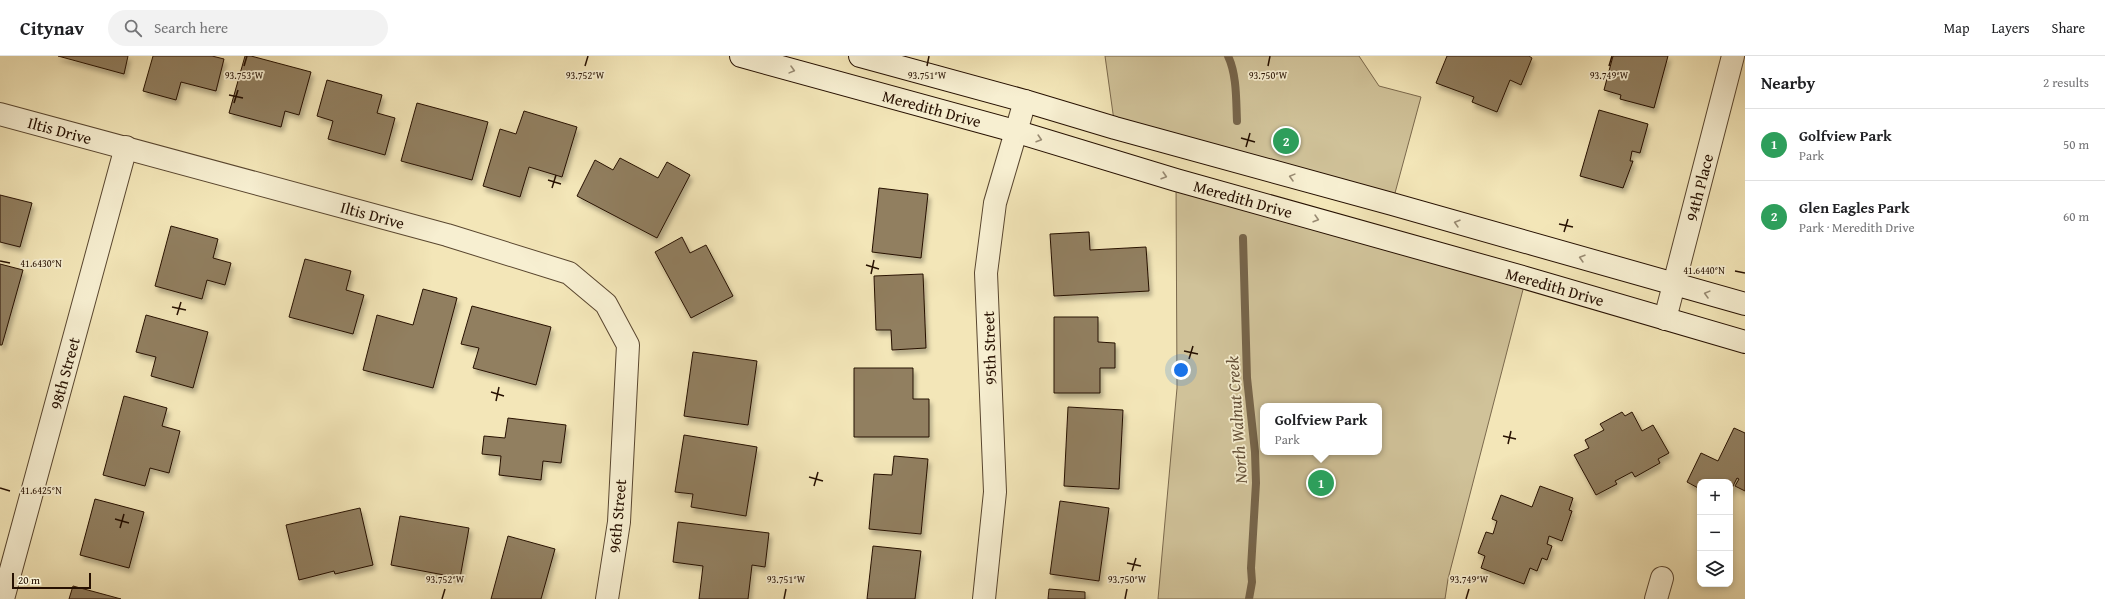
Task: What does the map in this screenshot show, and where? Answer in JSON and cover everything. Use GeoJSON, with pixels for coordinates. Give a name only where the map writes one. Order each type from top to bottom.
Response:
{"type":"FeatureCollection","features":[{"type":"Feature","properties":{"kind":"street","name":"Meredith Drive"},"geometry":{"type":"LineString","coordinates":[[741,56],[1018,132],[1176,180],[1526,278],[1745,342]]}},
{"type":"Feature","properties":{"kind":"street","name":"Meredith Drive"},"geometry":{"type":"LineString","coordinates":[[860,56],[1745,304]]}},
{"type":"Feature","properties":{"kind":"street","name":"94th Place"},"geometry":{"type":"LineString","coordinates":[[1665,319],[1733,56]]}},
{"type":"Feature","properties":{"kind":"street","name":"95th Street"},"geometry":{"type":"LineString","coordinates":[[984,599],[995,492],[986,273],[995,203],[1005,166],[1018,132],[1025,101]]}},
{"type":"Feature","properties":{"kind":"street","name":"Iltis Drive"},"geometry":{"type":"LineString","coordinates":[[0,114],[447,235],[569,274],[606,304],[628,345],[623,432]]}},
{"type":"Feature","properties":{"kind":"street","name":"98th Street"},"geometry":{"type":"LineString","coordinates":[[3,599],[126,148]]}},
{"type":"Feature","properties":{"kind":"street","name":"96th Street"},"geometry":{"type":"LineString","coordinates":[[607,599],[619,522],[623,432]]}},
{"type":"Feature","properties":{"kind":"street"},"geometry":{"type":"LineString","coordinates":[[1656,599],[1662,578]]}},
{"type":"Feature","properties":{"kind":"shaded area"},"geometry":{"type":"Polygon","coordinates":[[[1105,56],[1359,56],[1379,86],[1421,97],[1392,204],[1115,128],[1105,56]]]}},
{"type":"Feature","properties":{"kind":"shaded area"},"geometry":{"type":"Polygon","coordinates":[[[1176,180],[1526,278],[1448,579],[1445,599],[1158,599],[1177,388],[1176,180]]]}},
{"type":"Feature","properties":{"kind":"building"},"geometry":{"type":"Polygon","coordinates":[[[58,56],[128,56],[124,74],[58,56]]]}},
{"type":"Feature","properties":{"kind":"building"},"geometry":{"type":"Polygon","coordinates":[[[153,56],[212,56],[224,59],[216,91],[181,82],[176,100],[143,91],[153,56]]]}},
{"type":"Feature","properties":{"kind":"building"},"geometry":{"type":"Polygon","coordinates":[[[245,56],[251,56],[311,72],[299,115],[285,111],[281,127],[229,113],[245,56]]]}},
{"type":"Feature","properties":{"kind":"building"},"geometry":{"type":"Polygon","coordinates":[[[1447,56],[1529,56],[1532,58],[1521,85],[1510,80],[1497,112],[1472,102],[1474,97],[1436,83],[1447,56]]]}},
{"type":"Feature","properties":{"kind":"building"},"geometry":{"type":"Polygon","coordinates":[[[1613,56],[1668,56],[1654,108],[1620,99],[1621,95],[1604,90],[1613,56]]]}},
{"type":"Feature","properties":{"kind":"building"},"geometry":{"type":"Polygon","coordinates":[[[327,80],[382,95],[377,113],[395,118],[385,155],[328,139],[333,121],[317,116],[327,80]]]}},
{"type":"Feature","properties":{"kind":"building"},"geometry":{"type":"Polygon","coordinates":[[[417,103],[488,122],[472,180],[401,161],[417,103]]]}},
{"type":"Feature","properties":{"kind":"building"},"geometry":{"type":"Polygon","coordinates":[[[1599,110],[1648,124],[1640,153],[1632,151],[1630,161],[1633,161],[1623,188],[1580,176],[1599,110]]]}},
{"type":"Feature","properties":{"kind":"building"},"geometry":{"type":"Polygon","coordinates":[[[524,111],[577,127],[562,177],[529,167],[520,197],[483,186],[500,129],[516,134],[524,111]]]}},
{"type":"Feature","properties":{"kind":"building"},"geometry":{"type":"Polygon","coordinates":[[[620,158],[658,178],[667,162],[690,175],[657,238],[577,196],[595,160],[613,170],[620,158]]]}},
{"type":"Feature","properties":{"kind":"building"},"geometry":{"type":"Polygon","coordinates":[[[879,188],[928,194],[921,258],[872,252],[879,188]]]}},
{"type":"Feature","properties":{"kind":"building"},"geometry":{"type":"Polygon","coordinates":[[[0,195],[32,203],[20,247],[0,242],[0,195]]]}},
{"type":"Feature","properties":{"kind":"building"},"geometry":{"type":"Polygon","coordinates":[[[171,226],[218,239],[213,258],[231,263],[225,285],[207,280],[202,299],[155,286],[171,226]]]}},
{"type":"Feature","properties":{"kind":"building"},"geometry":{"type":"Polygon","coordinates":[[[1089,232],[1090,250],[1146,247],[1149,291],[1054,296],[1050,234],[1089,232]]]}},
{"type":"Feature","properties":{"kind":"building"},"geometry":{"type":"Polygon","coordinates":[[[682,237],[690,253],[706,245],[733,296],[691,318],[655,252],[682,237]]]}},
{"type":"Feature","properties":{"kind":"building"},"geometry":{"type":"Polygon","coordinates":[[[305,259],[351,271],[346,290],[364,295],[353,334],[289,317],[305,259]]]}},
{"type":"Feature","properties":{"kind":"building"},"geometry":{"type":"Polygon","coordinates":[[[0,264],[23,270],[2,345],[0,345],[0,264]]]}},
{"type":"Feature","properties":{"kind":"building"},"geometry":{"type":"Polygon","coordinates":[[[923,274],[926,348],[892,350],[891,330],[876,330],[874,276],[923,274]]]}},
{"type":"Feature","properties":{"kind":"building"},"geometry":{"type":"Polygon","coordinates":[[[423,289],[457,298],[433,388],[363,370],[377,315],[413,325],[423,289]]]}},
{"type":"Feature","properties":{"kind":"building"},"geometry":{"type":"Polygon","coordinates":[[[472,306],[551,327],[536,385],[473,368],[479,348],[461,344],[472,306]]]}},
{"type":"Feature","properties":{"kind":"building"},"geometry":{"type":"Polygon","coordinates":[[[146,315],[208,332],[193,388],[151,376],[156,357],[136,352],[146,315]]]}},
{"type":"Feature","properties":{"kind":"building"},"geometry":{"type":"Polygon","coordinates":[[[1054,317],[1098,317],[1098,342],[1115,343],[1115,368],[1100,368],[1100,393],[1054,393],[1054,317]]]}},
{"type":"Feature","properties":{"kind":"building"},"geometry":{"type":"Polygon","coordinates":[[[693,352],[757,361],[748,425],[684,416],[693,352]]]}},
{"type":"Feature","properties":{"kind":"building"},"geometry":{"type":"Polygon","coordinates":[[[854,368],[913,368],[913,399],[929,399],[929,437],[854,437],[854,368]]]}},
{"type":"Feature","properties":{"kind":"building"},"geometry":{"type":"Polygon","coordinates":[[[124,396],[167,408],[162,426],[180,431],[169,473],[150,468],[145,486],[103,475],[124,396]]]}},
{"type":"Feature","properties":{"kind":"building"},"geometry":{"type":"Polygon","coordinates":[[[1068,407],[1123,410],[1119,489],[1064,486],[1068,407]]]}},
{"type":"Feature","properties":{"kind":"building"},"geometry":{"type":"Polygon","coordinates":[[[1622,412],[1625,416],[1632,412],[1642,431],[1653,425],[1669,453],[1658,459],[1660,463],[1635,477],[1632,472],[1615,481],[1617,484],[1596,495],[1574,455],[1589,448],[1585,440],[1604,430],[1600,424],[1622,412]]]}},
{"type":"Feature","properties":{"kind":"building"},"geometry":{"type":"Polygon","coordinates":[[[508,418],[566,425],[561,463],[543,461],[541,480],[499,475],[501,456],[482,454],[484,436],[505,438],[508,418]]]}},
{"type":"Feature","properties":{"kind":"building"},"geometry":{"type":"Polygon","coordinates":[[[1734,428],[1745,433],[1745,491],[1735,486],[1739,479],[1737,478],[1733,486],[1733,479],[1697,479],[1697,487],[1687,482],[1701,453],[1718,461],[1734,428]]]}},
{"type":"Feature","properties":{"kind":"building"},"geometry":{"type":"Polygon","coordinates":[[[684,435],[757,447],[746,516],[691,507],[693,494],[675,492],[684,435]]]}},
{"type":"Feature","properties":{"kind":"building"},"geometry":{"type":"Polygon","coordinates":[[[894,456],[928,459],[921,534],[869,529],[874,474],[892,475],[894,456]]]}},
{"type":"Feature","properties":{"kind":"building"},"geometry":{"type":"Polygon","coordinates":[[[1540,486],[1573,498],[1569,510],[1572,511],[1562,541],[1549,536],[1547,544],[1552,546],[1547,560],[1542,558],[1537,571],[1530,568],[1524,584],[1481,568],[1485,556],[1478,553],[1486,532],[1493,534],[1497,521],[1492,519],[1501,495],[1532,507],[1540,486]]]}},
{"type":"Feature","properties":{"kind":"building"},"geometry":{"type":"Polygon","coordinates":[[[95,499],[144,512],[129,568],[80,555],[95,499]]]}},
{"type":"Feature","properties":{"kind":"building"},"geometry":{"type":"Polygon","coordinates":[[[1060,501],[1109,508],[1099,581],[1050,574],[1060,501]]]}},
{"type":"Feature","properties":{"kind":"building"},"geometry":{"type":"Polygon","coordinates":[[[360,508],[373,565],[335,574],[334,571],[299,580],[286,525],[360,508]]]}},
{"type":"Feature","properties":{"kind":"building"},"geometry":{"type":"Polygon","coordinates":[[[400,516],[469,528],[460,578],[391,565],[400,516]]]}},
{"type":"Feature","properties":{"kind":"building"},"geometry":{"type":"Polygon","coordinates":[[[678,522],[769,533],[765,567],[752,565],[748,599],[699,599],[703,566],[673,562],[678,522]]]}},
{"type":"Feature","properties":{"kind":"building"},"geometry":{"type":"Polygon","coordinates":[[[508,536],[555,549],[541,599],[491,599],[508,536]]]}},
{"type":"Feature","properties":{"kind":"building"},"geometry":{"type":"Polygon","coordinates":[[[873,546],[921,551],[915,599],[867,599],[873,546]]]}},
{"type":"Feature","properties":{"kind":"building"},"geometry":{"type":"Polygon","coordinates":[[[73,586],[121,599],[69,599],[73,586]]]}},
{"type":"Feature","properties":{"kind":"building"},"geometry":{"type":"Polygon","coordinates":[[[1049,589],[1085,592],[1085,599],[1048,599],[1049,589]]]}},
{"type":"Feature","properties":{"kind":"waterway","name":"North Walnut Creek"},"geometry":{"type":"LineString","coordinates":[[1228,56],[1235,79],[1237,121]]}},
{"type":"Feature","properties":{"kind":"waterway","name":"North Walnut Creek"},"geometry":{"type":"LineString","coordinates":[[1243,238],[1247,378],[1255,452],[1256,483],[1251,568],[1252,582],[1249,599]]}},
{"type":"Feature","properties":{"kind":"place","name":"Glen Eagles Park"},"geometry":{"type":"Point","coordinates":[1286,141]}},
{"type":"Feature","properties":{"kind":"place","name":"Golfview Park"},"geometry":{"type":"Point","coordinates":[1321,483]}}]}
